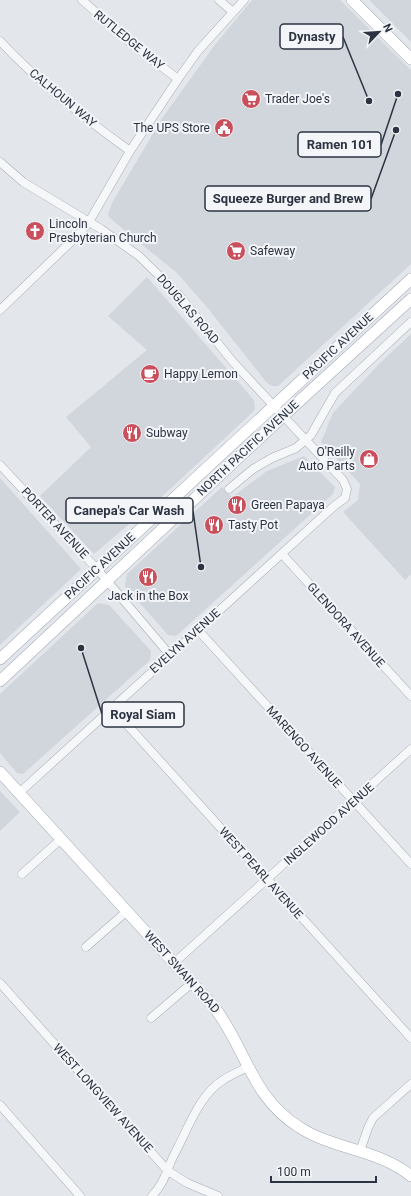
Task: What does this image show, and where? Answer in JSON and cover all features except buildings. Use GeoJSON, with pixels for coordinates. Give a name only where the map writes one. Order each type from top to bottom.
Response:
{"type":"FeatureCollection","features":[{"type":"Feature","properties":{"kind":"main road"},"geometry":{"type":"LineString","coordinates":[[352,0],[411,59]]}},
{"type":"Feature","properties":{"kind":"main road","name":"PACIFIC AVENUE"},"geometry":{"type":"LineString","coordinates":[[0,659],[411,279]]}},
{"type":"Feature","properties":{"kind":"main road","name":"NORTH PACIFIC AVENUE"},"geometry":{"type":"LineString","coordinates":[[0,681],[283,416],[411,299]]}},
{"type":"Feature","properties":{"kind":"main road","name":"WEST SWAIN ROAD"},"geometry":{"type":"LineString","coordinates":[[0,772],[192,982],[221,1016],[248,1067],[268,1100],[283,1115],[299,1127],[322,1139],[386,1160],[411,1176]]}},
{"type":"Feature","properties":{"kind":"street","name":"RUTLEDGE WAY"},"geometry":{"type":"LineString","coordinates":[[82,0],[133,45],[178,79]]}},
{"type":"Feature","properties":{"kind":"street"},"geometry":{"type":"LineString","coordinates":[[219,0],[234,12]]}},
{"type":"Feature","properties":{"kind":"street"},"geometry":{"type":"LineString","coordinates":[[0,310],[77,236],[88,222],[130,151],[178,79],[198,51],[244,0]]}},
{"type":"Feature","properties":{"kind":"street","name":"CALHOUN WAY"},"geometry":{"type":"LineString","coordinates":[[0,41],[44,84],[77,112],[130,151]]}},
{"type":"Feature","properties":{"kind":"street","name":"DOUGLAS ROAD"},"geometry":{"type":"LineString","coordinates":[[0,162],[23,182],[124,244],[163,279],[273,406],[343,480],[348,489]]}},
{"type":"Feature","properties":{"kind":"street"},"geometry":{"type":"LineString","coordinates":[[229,489],[262,463],[296,448],[314,431],[335,393],[411,322]]}},
{"type":"Feature","properties":{"kind":"street","name":"PORTER AVENUE"},"geometry":{"type":"LineString","coordinates":[[0,465],[97,569],[170,655]]}},
{"type":"Feature","properties":{"kind":"street","name":"EVELYN AVENUE"},"geometry":{"type":"LineString","coordinates":[[20,793],[344,498],[348,489]]}},
{"type":"Feature","properties":{"kind":"street","name":"GLENDORA AVENUE"},"geometry":{"type":"LineString","coordinates":[[282,554],[411,696]]}},
{"type":"Feature","properties":{"kind":"street","name":"MARENGO AVENUE"},"geometry":{"type":"LineString","coordinates":[[198,630],[411,864]]}},
{"type":"Feature","properties":{"kind":"street","name":"WEST PEARL AVENUE"},"geometry":{"type":"LineString","coordinates":[[112,708],[411,1038]]}},
{"type":"Feature","properties":{"kind":"street","name":"INGLEWOOD AVENUE"},"geometry":{"type":"LineString","coordinates":[[174,963],[411,749]]}},
{"type":"Feature","properties":{"kind":"street"},"geometry":{"type":"LineString","coordinates":[[22,874],[61,839]]}},
{"type":"Feature","properties":{"kind":"street"},"geometry":{"type":"LineString","coordinates":[[86,946],[127,911]]}},
{"type":"Feature","properties":{"kind":"street","name":"WEST LONGVIEW AVENUE"},"geometry":{"type":"LineString","coordinates":[[0,982],[168,1171],[187,1183],[218,1196]]}},
{"type":"Feature","properties":{"kind":"street"},"geometry":{"type":"LineString","coordinates":[[151,1018],[192,982]]}},
{"type":"Feature","properties":{"kind":"street"},"geometry":{"type":"LineString","coordinates":[[152,1196],[164,1181],[175,1153],[197,1110],[210,1091],[222,1080],[248,1067]]}},
{"type":"Feature","properties":{"kind":"street"},"geometry":{"type":"LineString","coordinates":[[360,1151],[373,1118],[411,1084]]}},
{"type":"Feature","properties":{"kind":"street"},"geometry":{"type":"LineString","coordinates":[[0,1105],[80,1196]]}},
{"type":"Feature","properties":{"kind":"shaded area"},"geometry":{"type":"Polygon","coordinates":[[[252,0],[340,0],[411,70],[411,264],[278,386],[272,386],[267,383],[206,306],[176,272],[131,236],[109,217],[108,214],[112,203],[161,120],[214,46],[252,0]]]}},
{"type":"Feature","properties":{"kind":"shaded area"},"geometry":{"type":"Polygon","coordinates":[[[369,0],[411,0],[411,42],[369,0]]]}},
{"type":"Feature","properties":{"kind":"shaded area"},"geometry":{"type":"Polygon","coordinates":[[[147,277],[254,400],[255,410],[169,490],[94,554],[40,496],[91,447],[66,417],[147,350],[108,316],[147,277]]]}},
{"type":"Feature","properties":{"kind":"shaded area"},"geometry":{"type":"Polygon","coordinates":[[[411,334],[411,574],[405,580],[343,512],[358,500],[360,484],[321,442],[333,413],[379,364],[411,334]]]}},
{"type":"Feature","properties":{"kind":"shaded area"},"geometry":{"type":"Polygon","coordinates":[[[304,456],[335,487],[333,494],[176,636],[168,635],[125,586],[127,574],[222,487],[232,497],[267,471],[304,456]]]}},
{"type":"Feature","properties":{"kind":"shaded area"},"geometry":{"type":"Polygon","coordinates":[[[0,478],[81,569],[0,645],[0,478]]]}},
{"type":"Feature","properties":{"kind":"shaded area"},"geometry":{"type":"Polygon","coordinates":[[[98,603],[109,605],[151,651],[150,660],[23,774],[17,773],[0,753],[0,694],[98,603]]]}},
{"type":"Feature","properties":{"kind":"shaded area"},"geometry":{"type":"Polygon","coordinates":[[[0,791],[20,812],[0,831],[0,791]]]}},
{"type":"Feature","properties":{"kind":"place","name":"Ramen 101"},"geometry":{"type":"Point","coordinates":[398,94]}},
{"type":"Feature","properties":{"kind":"place","name":"Trader Joe's"},"geometry":{"type":"Point","coordinates":[251,99]}},
{"type":"Feature","properties":{"kind":"place","name":"Dynasty"},"geometry":{"type":"Point","coordinates":[369,101]}},
{"type":"Feature","properties":{"kind":"place","name":"The UPS Store"},"geometry":{"type":"Point","coordinates":[224,128]}},
{"type":"Feature","properties":{"kind":"place","name":"Squeeze Burger and Brew"},"geometry":{"type":"Point","coordinates":[396,130]}},
{"type":"Feature","properties":{"kind":"place","name":"Lincoln Presbyterian Church"},"geometry":{"type":"Point","coordinates":[35,231]}},
{"type":"Feature","properties":{"kind":"place","name":"Safeway"},"geometry":{"type":"Point","coordinates":[236,251]}},
{"type":"Feature","properties":{"kind":"place","name":"Happy Lemon"},"geometry":{"type":"Point","coordinates":[150,374]}},
{"type":"Feature","properties":{"kind":"place","name":"Subway"},"geometry":{"type":"Point","coordinates":[132,433]}},
{"type":"Feature","properties":{"kind":"place","name":"O'Reilly Auto Parts"},"geometry":{"type":"Point","coordinates":[369,459]}},
{"type":"Feature","properties":{"kind":"place","name":"Green Papaya"},"geometry":{"type":"Point","coordinates":[237,505]}},
{"type":"Feature","properties":{"kind":"place","name":"Tasty Pot"},"geometry":{"type":"Point","coordinates":[214,525]}},
{"type":"Feature","properties":{"kind":"place","name":"Canepa's Car Wash"},"geometry":{"type":"Point","coordinates":[201,567]}},
{"type":"Feature","properties":{"kind":"place","name":"Jack in the Box"},"geometry":{"type":"Point","coordinates":[148,577]}},
{"type":"Feature","properties":{"kind":"place","name":"Royal Siam"},"geometry":{"type":"Point","coordinates":[81,648]}}]}
